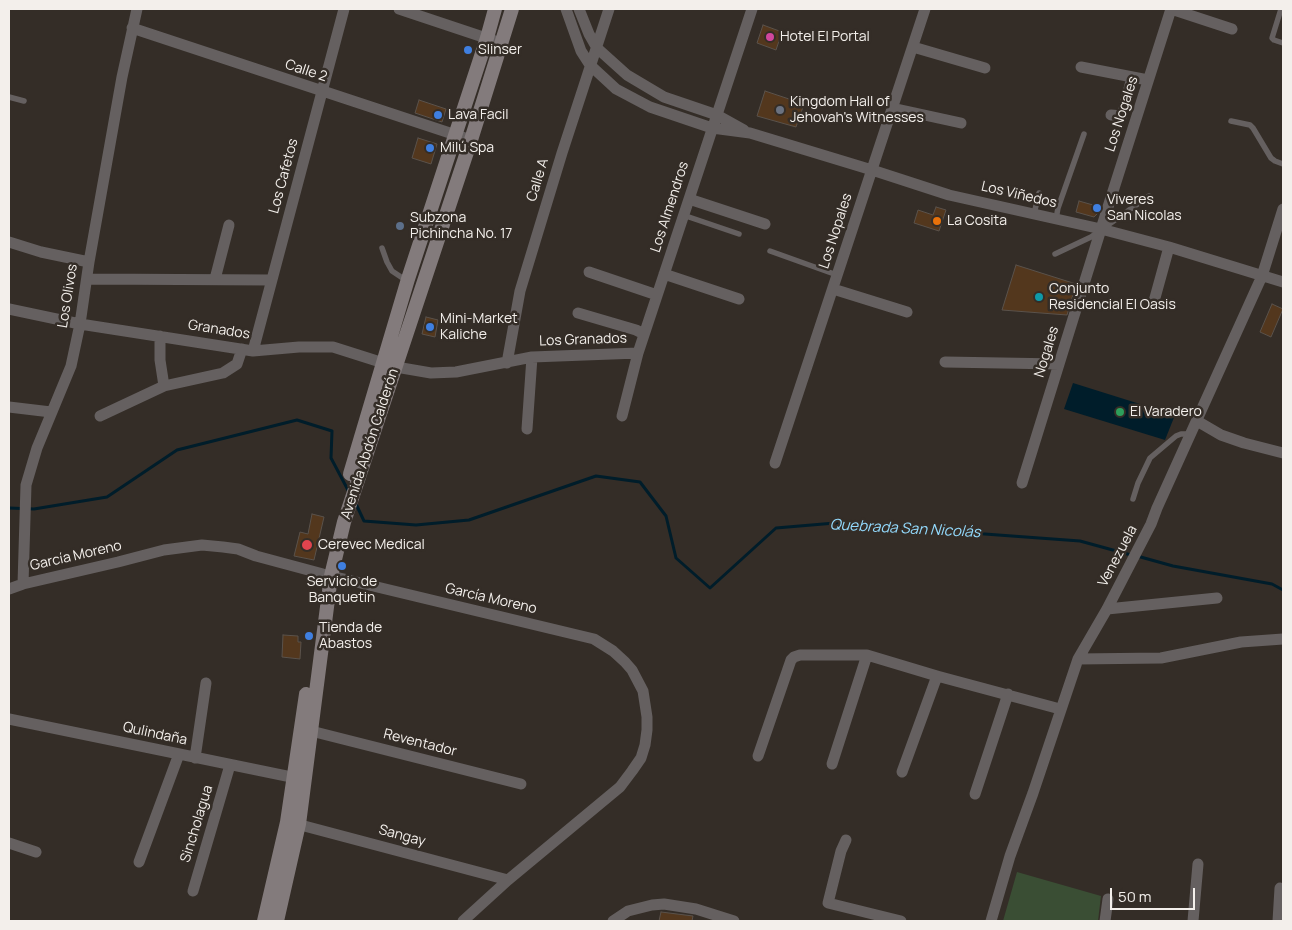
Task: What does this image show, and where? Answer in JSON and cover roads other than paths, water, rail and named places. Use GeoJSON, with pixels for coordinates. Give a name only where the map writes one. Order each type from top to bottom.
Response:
{"type":"FeatureCollection","features":[{"type":"Feature","properties":{"kind":"main road","name":"Avenida Abdón Calderón"},"geometry":{"type":"LineString","coordinates":[[389,365],[408,279],[496,9]]}},
{"type":"Feature","properties":{"kind":"main road","name":"Avenida Abdón Calderón"},"geometry":{"type":"LineString","coordinates":[[277,921],[300,779],[327,575],[340,519],[389,365],[471,140],[512,9]]}},
{"type":"Feature","properties":{"kind":"main road","name":"Avenida Abdón Calderón"},"geometry":{"type":"LineString","coordinates":[[300,779],[311,731],[327,575]]}},
{"type":"Feature","properties":{"kind":"main road","name":"Avenida Abdón Calderón"},"geometry":{"type":"LineString","coordinates":[[264,921],[293,823]]}},
{"type":"Feature","properties":{"kind":"street","name":"Los Olivos"},"geometry":{"type":"LineString","coordinates":[[23,584],[26,485],[37,448],[71,366],[137,9]]}},
{"type":"Feature","properties":{"kind":"street","name":"Los Cafetos"},"geometry":{"type":"LineString","coordinates":[[100,416],[164,386],[223,373],[237,364],[247,350],[272,280],[344,9]]}},
{"type":"Feature","properties":{"kind":"street"},"geometry":{"type":"LineString","coordinates":[[399,9],[502,42]]}},
{"type":"Feature","properties":{"kind":"street","name":"Los Viñedos"},"geometry":{"type":"LineString","coordinates":[[566,9],[582,51],[590,65],[616,89],[650,107],[712,128],[750,133],[949,195],[1101,229],[1169,247],[1283,282]]}},
{"type":"Feature","properties":{"kind":"street","name":"Los Viñedos"},"geometry":{"type":"LineString","coordinates":[[579,9],[597,48],[626,75],[664,97],[717,115],[750,133]]}},
{"type":"Feature","properties":{"kind":"street","name":"Calle A"},"geometry":{"type":"LineString","coordinates":[[507,363],[520,290],[609,9]]}},
{"type":"Feature","properties":{"kind":"street","name":"Los Almendros"},"geometry":{"type":"LineString","coordinates":[[622,416],[644,334],[752,9]]}},
{"type":"Feature","properties":{"kind":"street","name":"Los Nopales"},"geometry":{"type":"LineString","coordinates":[[775,463],[925,9]]}},
{"type":"Feature","properties":{"kind":"street"},"geometry":{"type":"LineString","coordinates":[[1171,9],[1232,28]]}},
{"type":"Feature","properties":{"kind":"street","name":"Los Nogales"},"geometry":{"type":"LineString","coordinates":[[1101,229],[1171,9]]}},
{"type":"Feature","properties":{"kind":"street","name":"Calle 2"},"geometry":{"type":"LineString","coordinates":[[132,28],[471,140]]}},
{"type":"Feature","properties":{"kind":"street"},"geometry":{"type":"LineString","coordinates":[[913,47],[985,68]]}},
{"type":"Feature","properties":{"kind":"street"},"geometry":{"type":"LineString","coordinates":[[1080,67],[1148,80]]}},
{"type":"Feature","properties":{"kind":"street"},"geometry":{"type":"LineString","coordinates":[[1111,115],[1122,116],[1132,77]]}},
{"type":"Feature","properties":{"kind":"street"},"geometry":{"type":"LineString","coordinates":[[892,108],[961,123]]}},
{"type":"Feature","properties":{"kind":"street"},"geometry":{"type":"LineString","coordinates":[[689,199],[765,224]]}},
{"type":"Feature","properties":{"kind":"street","name":"Venezuela"},"geometry":{"type":"LineString","coordinates":[[990,921],[1010,856],[1078,659],[1129,569],[1192,434],[1262,276],[1283,209]]}},
{"type":"Feature","properties":{"kind":"street"},"geometry":{"type":"LineString","coordinates":[[214,280],[229,225]]}},
{"type":"Feature","properties":{"kind":"street","name":"Nogales"},"geometry":{"type":"LineString","coordinates":[[1022,483],[1101,229]]}},
{"type":"Feature","properties":{"kind":"street"},"geometry":{"type":"LineString","coordinates":[[9,242],[41,252],[89,262]]}},
{"type":"Feature","properties":{"kind":"street"},"geometry":{"type":"LineString","coordinates":[[1153,305],[1169,247]]}},
{"type":"Feature","properties":{"kind":"street"},"geometry":{"type":"LineString","coordinates":[[590,272],[657,295]]}},
{"type":"Feature","properties":{"kind":"street"},"geometry":{"type":"LineString","coordinates":[[664,274],[739,298]]}},
{"type":"Feature","properties":{"kind":"street"},"geometry":{"type":"LineString","coordinates":[[87,279],[272,280]]}},
{"type":"Feature","properties":{"kind":"street"},"geometry":{"type":"LineString","coordinates":[[833,289],[907,312]]}},
{"type":"Feature","properties":{"kind":"street","name":"Granados"},"geometry":{"type":"LineString","coordinates":[[9,309],[80,324],[247,350],[333,347],[389,365]]}},
{"type":"Feature","properties":{"kind":"street"},"geometry":{"type":"LineString","coordinates":[[578,313],[644,334]]}},
{"type":"Feature","properties":{"kind":"street"},"geometry":{"type":"LineString","coordinates":[[160,336],[160,360],[164,386]]}},
{"type":"Feature","properties":{"kind":"street","name":"Los Granados"},"geometry":{"type":"LineString","coordinates":[[389,365],[439,373],[456,372],[532,357],[638,353]]}},
{"type":"Feature","properties":{"kind":"street"},"geometry":{"type":"LineString","coordinates":[[527,428],[532,357]]}},
{"type":"Feature","properties":{"kind":"street"},"geometry":{"type":"LineString","coordinates":[[945,362],[1058,364]]}},
{"type":"Feature","properties":{"kind":"street"},"geometry":{"type":"LineString","coordinates":[[9,407],[51,412]]}},
{"type":"Feature","properties":{"kind":"street"},"geometry":{"type":"LineString","coordinates":[[1197,421],[1221,434],[1244,443],[1283,453]]}},
{"type":"Feature","properties":{"kind":"street","name":"García Moreno"},"geometry":{"type":"LineString","coordinates":[[9,589],[164,550],[202,545],[223,547],[238,549],[256,556],[327,575],[594,639],[613,651],[625,662],[638,680],[643,691],[647,730],[641,758],[620,787],[508,880],[463,921]]}},
{"type":"Feature","properties":{"kind":"street"},"geometry":{"type":"LineString","coordinates":[[1107,609],[1217,598]]}},
{"type":"Feature","properties":{"kind":"street"},"geometry":{"type":"LineString","coordinates":[[1078,659],[1161,658],[1241,642],[1283,639]]}},
{"type":"Feature","properties":{"kind":"street"},"geometry":{"type":"LineString","coordinates":[[832,764],[867,655]]}},
{"type":"Feature","properties":{"kind":"street"},"geometry":{"type":"LineString","coordinates":[[758,756],[791,660],[794,657],[800,656],[867,655],[1060,709]]}},
{"type":"Feature","properties":{"kind":"street"},"geometry":{"type":"LineString","coordinates":[[902,772],[937,676]]}},
{"type":"Feature","properties":{"kind":"street"},"geometry":{"type":"LineString","coordinates":[[195,758],[206,683]]}},
{"type":"Feature","properties":{"kind":"street"},"geometry":{"type":"LineString","coordinates":[[975,794],[1008,694]]}},
{"type":"Feature","properties":{"kind":"street","name":"Qulindaña"},"geometry":{"type":"LineString","coordinates":[[9,719],[300,779]]}},
{"type":"Feature","properties":{"kind":"street","name":"Reventador"},"geometry":{"type":"LineString","coordinates":[[311,731],[521,784]]}},
{"type":"Feature","properties":{"kind":"street"},"geometry":{"type":"LineString","coordinates":[[138,862],[179,754]]}},
{"type":"Feature","properties":{"kind":"street","name":"Sincholagua"},"geometry":{"type":"LineString","coordinates":[[193,891],[230,765]]}},
{"type":"Feature","properties":{"kind":"street","name":"Sangay"},"geometry":{"type":"LineString","coordinates":[[293,823],[508,880]]}},
{"type":"Feature","properties":{"kind":"street"},"geometry":{"type":"LineString","coordinates":[[846,840],[841,851],[828,903],[901,921]]}},
{"type":"Feature","properties":{"kind":"street"},"geometry":{"type":"LineString","coordinates":[[9,843],[36,852]]}},
{"type":"Feature","properties":{"kind":"street"},"geometry":{"type":"LineString","coordinates":[[1193,921],[1198,864]]}},
{"type":"Feature","properties":{"kind":"street"},"geometry":{"type":"LineString","coordinates":[[1278,921],[1280,888]]}},
{"type":"Feature","properties":{"kind":"street"},"geometry":{"type":"LineString","coordinates":[[1105,921],[1108,899]]}},
{"type":"Feature","properties":{"kind":"street"},"geometry":{"type":"LineString","coordinates":[[613,921],[628,911],[664,904],[696,909],[734,921]]}},
{"type":"Feature","properties":{"kind":"lane"},"geometry":{"type":"LineString","coordinates":[[1281,9],[1272,38],[1283,43]]}},
{"type":"Feature","properties":{"kind":"lane"},"geometry":{"type":"LineString","coordinates":[[9,97],[24,101]]}},
{"type":"Feature","properties":{"kind":"lane"},"geometry":{"type":"LineString","coordinates":[[1231,121],[1250,125],[1271,158],[1283,164]]}},
{"type":"Feature","properties":{"kind":"lane"},"geometry":{"type":"LineString","coordinates":[[1056,219],[1084,134]]}},
{"type":"Feature","properties":{"kind":"lane"},"geometry":{"type":"LineString","coordinates":[[1034,214],[1039,193]]}},
{"type":"Feature","properties":{"kind":"lane"},"geometry":{"type":"LineString","coordinates":[[1055,254],[1091,237],[1149,196]]}},
{"type":"Feature","properties":{"kind":"lane"},"geometry":{"type":"LineString","coordinates":[[684,214],[739,234]]}},
{"type":"Feature","properties":{"kind":"lane"},"geometry":{"type":"LineString","coordinates":[[382,248],[392,271],[408,279]]}},
{"type":"Feature","properties":{"kind":"lane"},"geometry":{"type":"LineString","coordinates":[[770,251],[837,275]]}},
{"type":"Feature","properties":{"kind":"lane"},"geometry":{"type":"LineString","coordinates":[[1133,498],[1146,465],[1154,454],[1176,436],[1192,434]]}},
{"type":"Feature","properties":{"kind":"water","name":"El Varadero"},"geometry":{"type":"Polygon","coordinates":[[[1073,383],[1175,415],[1165,440],[1064,409],[1073,383]]]}},
{"type":"Feature","properties":{"kind":"waterway","name":"Quebrada San Nicolás"},"geometry":{"type":"LineString","coordinates":[[9,508],[34,509],[107,497],[177,450],[297,420],[332,431],[331,458],[349,492]]}},
{"type":"Feature","properties":{"kind":"waterway","name":"Quebrada San Nicolás"},"geometry":{"type":"LineString","coordinates":[[356,504],[364,521],[416,525],[469,520],[596,476],[640,482],[666,516],[676,558],[710,588],[776,528],[835,523],[1080,541],[1131,555]]}},
{"type":"Feature","properties":{"kind":"waterway","name":"Quebrada San Nicolás"},"geometry":{"type":"LineString","coordinates":[[1137,556],[1173,566],[1272,584],[1283,590]]}},
{"type":"Feature","properties":{"kind":"place","name":"Hotel El Portal"},"geometry":{"type":"Point","coordinates":[770,37]}},
{"type":"Feature","properties":{"kind":"place","name":"Slinser"},"geometry":{"type":"Point","coordinates":[468,50]}},
{"type":"Feature","properties":{"kind":"place","name":"Kingdom Hall of Jehovah's Witnesses"},"geometry":{"type":"Point","coordinates":[780,110]}},
{"type":"Feature","properties":{"kind":"place","name":"Lava Facil"},"geometry":{"type":"Point","coordinates":[438,115]}},
{"type":"Feature","properties":{"kind":"place","name":"Milú Spa"},"geometry":{"type":"Point","coordinates":[430,148]}},
{"type":"Feature","properties":{"kind":"place","name":"Viveres San Nicolas"},"geometry":{"type":"Point","coordinates":[1097,208]}},
{"type":"Feature","properties":{"kind":"place","name":"La Cosita"},"geometry":{"type":"Point","coordinates":[937,221]}},
{"type":"Feature","properties":{"kind":"place","name":"Subzona Pichincha No. 17"},"geometry":{"type":"Point","coordinates":[400,226]}},
{"type":"Feature","properties":{"kind":"place","name":"Conjunto Residencial El Oasis"},"geometry":{"type":"Point","coordinates":[1039,297]}},
{"type":"Feature","properties":{"kind":"place","name":"Mini-Market Kaliche"},"geometry":{"type":"Point","coordinates":[430,327]}},
{"type":"Feature","properties":{"kind":"place","name":"El Varadero"},"geometry":{"type":"Point","coordinates":[1120,412]}},
{"type":"Feature","properties":{"kind":"place","name":"Cerevec Medical"},"geometry":{"type":"Point","coordinates":[307,545]}},
{"type":"Feature","properties":{"kind":"place","name":"Servicio de Banquetin"},"geometry":{"type":"Point","coordinates":[342,566]}},
{"type":"Feature","properties":{"kind":"place","name":"Tienda de Abastos"},"geometry":{"type":"Point","coordinates":[309,636]}}]}
